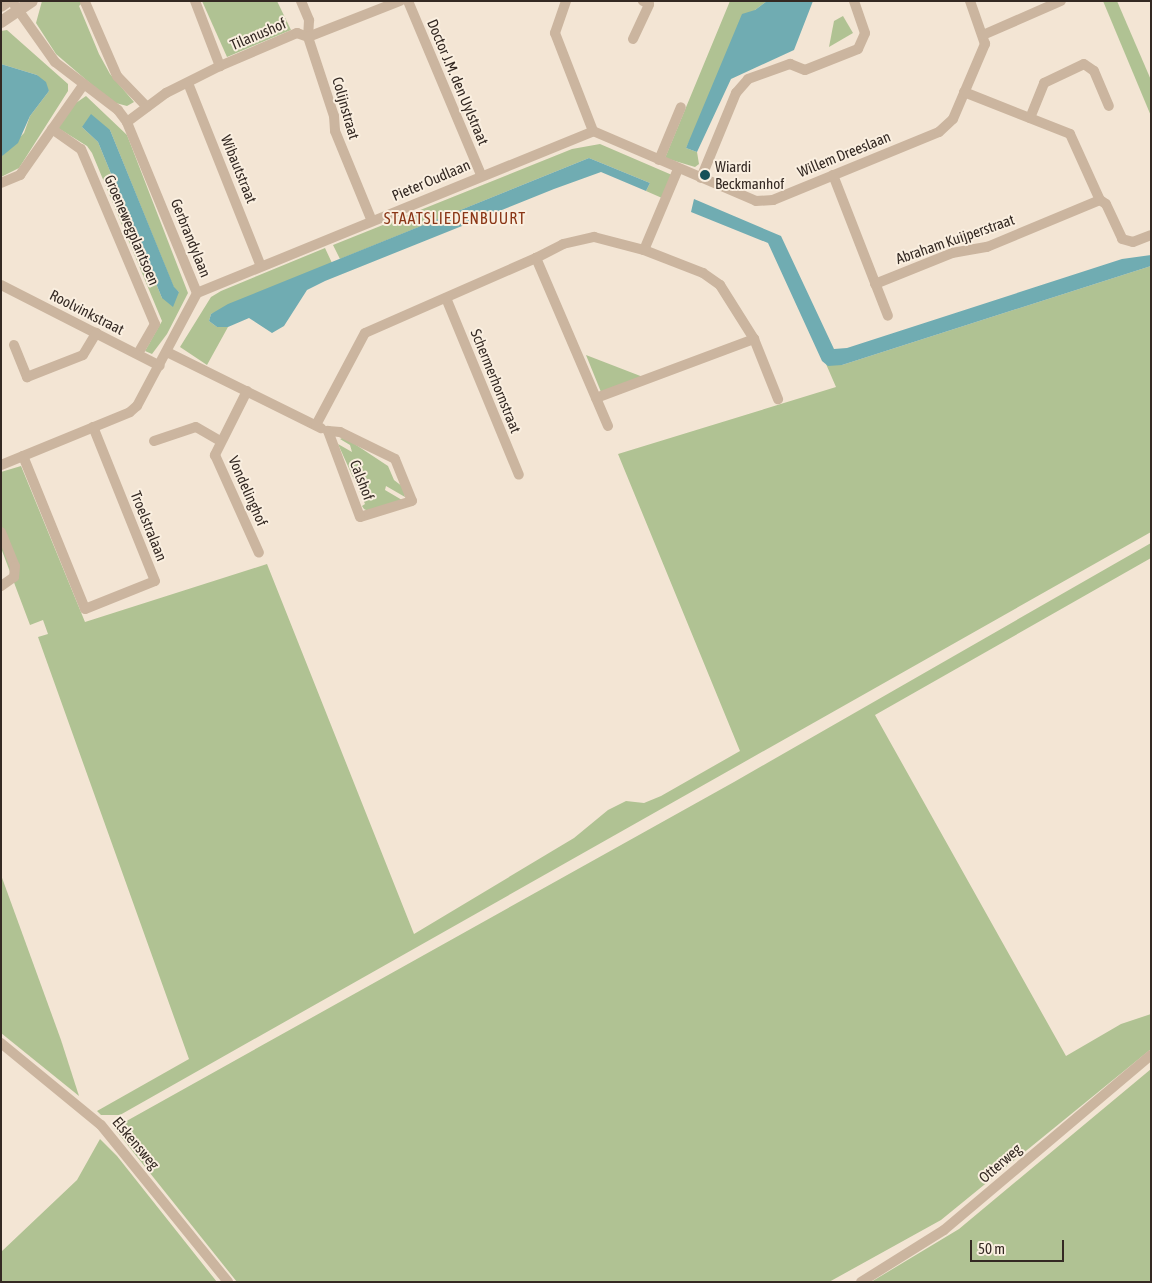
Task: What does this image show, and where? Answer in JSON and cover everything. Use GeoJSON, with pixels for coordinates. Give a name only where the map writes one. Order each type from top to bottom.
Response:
{"type":"FeatureCollection","features":[{"type":"Feature","properties":{"kind":"street"},"geometry":{"type":"LineString","coordinates":[[1,6],[8,1]]}},
{"type":"Feature","properties":{"kind":"street"},"geometry":{"type":"LineString","coordinates":[[1,22],[15,6],[32,1]]}},
{"type":"Feature","properties":{"kind":"street","name":"Tilanushof"},"geometry":{"type":"LineString","coordinates":[[195,1],[220,66]]}},
{"type":"Feature","properties":{"kind":"street","name":"Colijnstraat"},"geometry":{"type":"LineString","coordinates":[[301,1],[309,20],[308,37],[334,116],[335,131],[372,220]]}},
{"type":"Feature","properties":{"kind":"street","name":"Tilanushof"},"geometry":{"type":"LineString","coordinates":[[127,122],[166,93],[188,84],[220,66],[297,33],[308,37],[400,1]]}},
{"type":"Feature","properties":{"kind":"street","name":"Doctor J.M. den Uylstraat"},"geometry":{"type":"LineString","coordinates":[[408,1],[481,175]]}},
{"type":"Feature","properties":{"kind":"street"},"geometry":{"type":"LineString","coordinates":[[566,1],[554,33],[594,131]]}},
{"type":"Feature","properties":{"kind":"street"},"geometry":{"type":"LineString","coordinates":[[633,38],[648,4],[643,1]]}},
{"type":"Feature","properties":{"kind":"street"},"geometry":{"type":"LineString","coordinates":[[701,178],[736,93],[748,79],[790,64],[805,70],[858,48],[865,33],[854,1]]}},
{"type":"Feature","properties":{"kind":"street"},"geometry":{"type":"LineString","coordinates":[[970,1],[983,34],[1061,1]]}},
{"type":"Feature","properties":{"kind":"street"},"geometry":{"type":"LineString","coordinates":[[84,2],[117,76],[147,107]]}},
{"type":"Feature","properties":{"kind":"street","name":"Gerbrandylaan"},"geometry":{"type":"LineString","coordinates":[[1,465],[93,427],[137,406],[198,293],[127,122],[118,110],[55,62],[15,6]]}},
{"type":"Feature","properties":{"kind":"street","name":"Willem Dreeslaan"},"geometry":{"type":"LineString","coordinates":[[594,131],[678,169],[756,201],[772,200],[938,132],[953,120],[985,44],[983,34]]}},
{"type":"Feature","properties":{"kind":"street"},"geometry":{"type":"LineString","coordinates":[[1030,118],[1044,83],[1084,64],[1094,71],[1109,106]]}},
{"type":"Feature","properties":{"kind":"street"},"geometry":{"type":"LineString","coordinates":[[1,183],[20,175],[84,84]]}},
{"type":"Feature","properties":{"kind":"street","name":"Wibautstraat"},"geometry":{"type":"LineString","coordinates":[[188,84],[261,266]]}},
{"type":"Feature","properties":{"kind":"street"},"geometry":{"type":"LineString","coordinates":[[964,92],[1070,134],[1100,200],[1106,204],[1122,239],[1133,242],[1151,235]]}},
{"type":"Feature","properties":{"kind":"street"},"geometry":{"type":"LineString","coordinates":[[659,160],[681,107]]}},
{"type":"Feature","properties":{"kind":"street","name":"Groenewegplantsoen"},"geometry":{"type":"LineString","coordinates":[[52,129],[82,149],[155,324],[138,354]]}},
{"type":"Feature","properties":{"kind":"street","name":"Pieter Oudlaan"},"geometry":{"type":"LineString","coordinates":[[198,293],[481,175],[594,131]]}},
{"type":"Feature","properties":{"kind":"street"},"geometry":{"type":"LineString","coordinates":[[644,250],[678,169]]}},
{"type":"Feature","properties":{"kind":"street"},"geometry":{"type":"LineString","coordinates":[[833,175],[888,316]]}},
{"type":"Feature","properties":{"kind":"street","name":"Abraham Kuijperstraat"},"geometry":{"type":"LineString","coordinates":[[876,284],[952,253],[987,247],[1100,200]]}},
{"type":"Feature","properties":{"kind":"street"},"geometry":{"type":"LineString","coordinates":[[316,425],[365,333],[536,258],[563,244],[594,236],[644,250],[702,273],[720,285],[754,339],[778,399]]}},
{"type":"Feature","properties":{"kind":"street"},"geometry":{"type":"LineString","coordinates":[[536,258],[608,426]]}},
{"type":"Feature","properties":{"kind":"street","name":"Roolvinkstraat"},"geometry":{"type":"LineString","coordinates":[[1,285],[160,366]]}},
{"type":"Feature","properties":{"kind":"street","name":"Schermerhornstraat"},"geometry":{"type":"LineString","coordinates":[[446,298],[519,475]]}},
{"type":"Feature","properties":{"kind":"street"},"geometry":{"type":"LineString","coordinates":[[14,345],[27,376],[83,355],[96,333]]}},
{"type":"Feature","properties":{"kind":"street"},"geometry":{"type":"LineString","coordinates":[[596,398],[754,339]]}},
{"type":"Feature","properties":{"kind":"street","name":"Calshof"},"geometry":{"type":"LineString","coordinates":[[167,352],[328,431],[340,432],[395,459],[412,501],[360,516],[328,431]]}},
{"type":"Feature","properties":{"kind":"street","name":"Vondelinghof"},"geometry":{"type":"LineString","coordinates":[[247,391],[220,441],[215,455],[258,553]]}},
{"type":"Feature","properties":{"kind":"street","name":"Troelstralaan"},"geometry":{"type":"LineString","coordinates":[[23,456],[85,609],[155,581],[93,427]]}},
{"type":"Feature","properties":{"kind":"street","name":"Vondelinghof"},"geometry":{"type":"LineString","coordinates":[[154,441],[196,427],[220,441]]}},
{"type":"Feature","properties":{"kind":"street"},"geometry":{"type":"LineString","coordinates":[[1,532],[15,566],[14,577],[1,586]]}},
{"type":"Feature","properties":{"kind":"street","name":"Elskensweg"},"geometry":{"type":"LineString","coordinates":[[1,1043],[80,1105],[116,1141],[228,1282]]}},
{"type":"Feature","properties":{"kind":"street","name":"Otterweg"},"geometry":{"type":"LineString","coordinates":[[860,1282],[944,1230],[1151,1055]]}},
{"type":"Feature","properties":{"kind":"green space"},"geometry":{"type":"Polygon","coordinates":[[[42,1],[84,1],[79,6],[99,54],[110,74],[134,102],[127,106],[112,102],[56,54],[36,23],[42,1]]]}},
{"type":"Feature","properties":{"kind":"green space"},"geometry":{"type":"Polygon","coordinates":[[[202,1],[277,1],[291,30],[227,57],[202,1]]]}},
{"type":"Feature","properties":{"kind":"green space"},"geometry":{"type":"Polygon","coordinates":[[[730,1],[767,1],[755,10],[686,148],[697,152],[699,164],[695,167],[665,158],[730,1]]]}},
{"type":"Feature","properties":{"kind":"green space"},"geometry":{"type":"Polygon","coordinates":[[[1103,1],[1117,1],[1151,80],[1151,116],[1103,1]]]}},
{"type":"Feature","properties":{"kind":"green space"},"geometry":{"type":"Polygon","coordinates":[[[843,16],[853,33],[829,47],[834,21],[843,16]]]}},
{"type":"Feature","properties":{"kind":"green space"},"geometry":{"type":"Polygon","coordinates":[[[7,30],[68,84],[68,91],[19,168],[1,177],[1,157],[24,133],[30,116],[49,91],[37,75],[1,64],[1,31],[7,30]]]}},
{"type":"Feature","properties":{"kind":"green space"},"geometry":{"type":"Polygon","coordinates":[[[86,96],[127,135],[188,293],[167,334],[152,354],[145,351],[162,321],[92,153],[87,146],[58,128],[73,105],[86,96]],[[82,127],[98,142],[162,298],[179,292],[174,288],[110,130],[82,127]]]}},
{"type":"Feature","properties":{"kind":"green space"},"geometry":{"type":"Polygon","coordinates":[[[600,144],[672,175],[662,198],[646,191],[650,183],[589,158],[340,259],[333,245],[572,149],[600,144]]]}},
{"type":"Feature","properties":{"kind":"green space"},"geometry":{"type":"Polygon","coordinates":[[[325,248],[332,263],[211,314],[209,321],[217,327],[228,327],[207,365],[180,347],[211,297],[221,291],[325,248]]]}},
{"type":"Feature","properties":{"kind":"green space"},"geometry":{"type":"Polygon","coordinates":[[[1151,266],[1151,532],[120,1115],[101,1115],[97,1111],[189,1059],[38,637],[48,634],[43,620],[30,625],[1,548],[1,472],[21,466],[85,622],[267,564],[414,934],[574,838],[608,810],[626,801],[644,803],[661,796],[740,751],[618,454],[836,387],[826,364],[842,365],[1151,266]]]}},
{"type":"Feature","properties":{"kind":"green space"},"geometry":{"type":"Polygon","coordinates":[[[586,355],[643,377],[601,392],[586,355]]]}},
{"type":"Feature","properties":{"kind":"green space"},"geometry":{"type":"Polygon","coordinates":[[[344,437],[388,466],[394,480],[403,487],[405,497],[386,486],[385,490],[402,500],[368,511],[364,509],[362,506],[365,504],[338,444],[352,452],[350,445],[340,439],[344,437]]]}},
{"type":"Feature","properties":{"kind":"green space"},"geometry":{"type":"Polygon","coordinates":[[[1151,543],[1151,558],[875,715],[1066,1056],[1121,1024],[1151,1014],[1151,1049],[941,1220],[829,1282],[237,1282],[114,1128],[734,782],[1151,543]]]}},
{"type":"Feature","properties":{"kind":"green space"},"geometry":{"type":"Polygon","coordinates":[[[1,875],[61,1040],[79,1096],[1,1033],[1,875]]]}},
{"type":"Feature","properties":{"kind":"green space"},"geometry":{"type":"Polygon","coordinates":[[[1151,1069],[1151,1282],[871,1282],[959,1229],[1151,1069]]]}},
{"type":"Feature","properties":{"kind":"green space"},"geometry":{"type":"Polygon","coordinates":[[[100,1139],[117,1156],[217,1282],[1,1282],[1,1252],[77,1180],[100,1139]]]}},
{"type":"Feature","properties":{"kind":"water"},"geometry":{"type":"Polygon","coordinates":[[[767,1],[813,1],[794,50],[731,79],[697,152],[686,148],[742,14],[755,10],[767,1]]]}},
{"type":"Feature","properties":{"kind":"water"},"geometry":{"type":"Polygon","coordinates":[[[1,64],[37,75],[46,82],[49,91],[30,116],[18,143],[1,157],[1,64]]]}},
{"type":"Feature","properties":{"kind":"water"},"geometry":{"type":"Polygon","coordinates":[[[91,114],[110,130],[174,287],[179,292],[173,307],[162,298],[98,142],[82,127],[91,114]]]}},
{"type":"Feature","properties":{"kind":"water"},"geometry":{"type":"Polygon","coordinates":[[[589,158],[650,183],[646,191],[601,172],[554,189],[325,281],[307,290],[284,326],[272,333],[249,318],[228,327],[217,327],[209,321],[211,314],[228,304],[589,158]]]}},
{"type":"Feature","properties":{"kind":"water"},"geometry":{"type":"Polygon","coordinates":[[[694,199],[781,236],[834,349],[847,348],[1122,259],[1151,255],[1151,266],[842,365],[828,366],[822,361],[768,243],[691,212],[694,199]]]}},
{"type":"Feature","properties":{"kind":"place","name":"Wiardi Beckmanhof"},"geometry":{"type":"Point","coordinates":[705,175]}},
{"type":"Feature","properties":{"kind":"district","name":"STAATSLIEDENBUURT"},"geometry":{"type":"Point","coordinates":[455,218]}}]}
